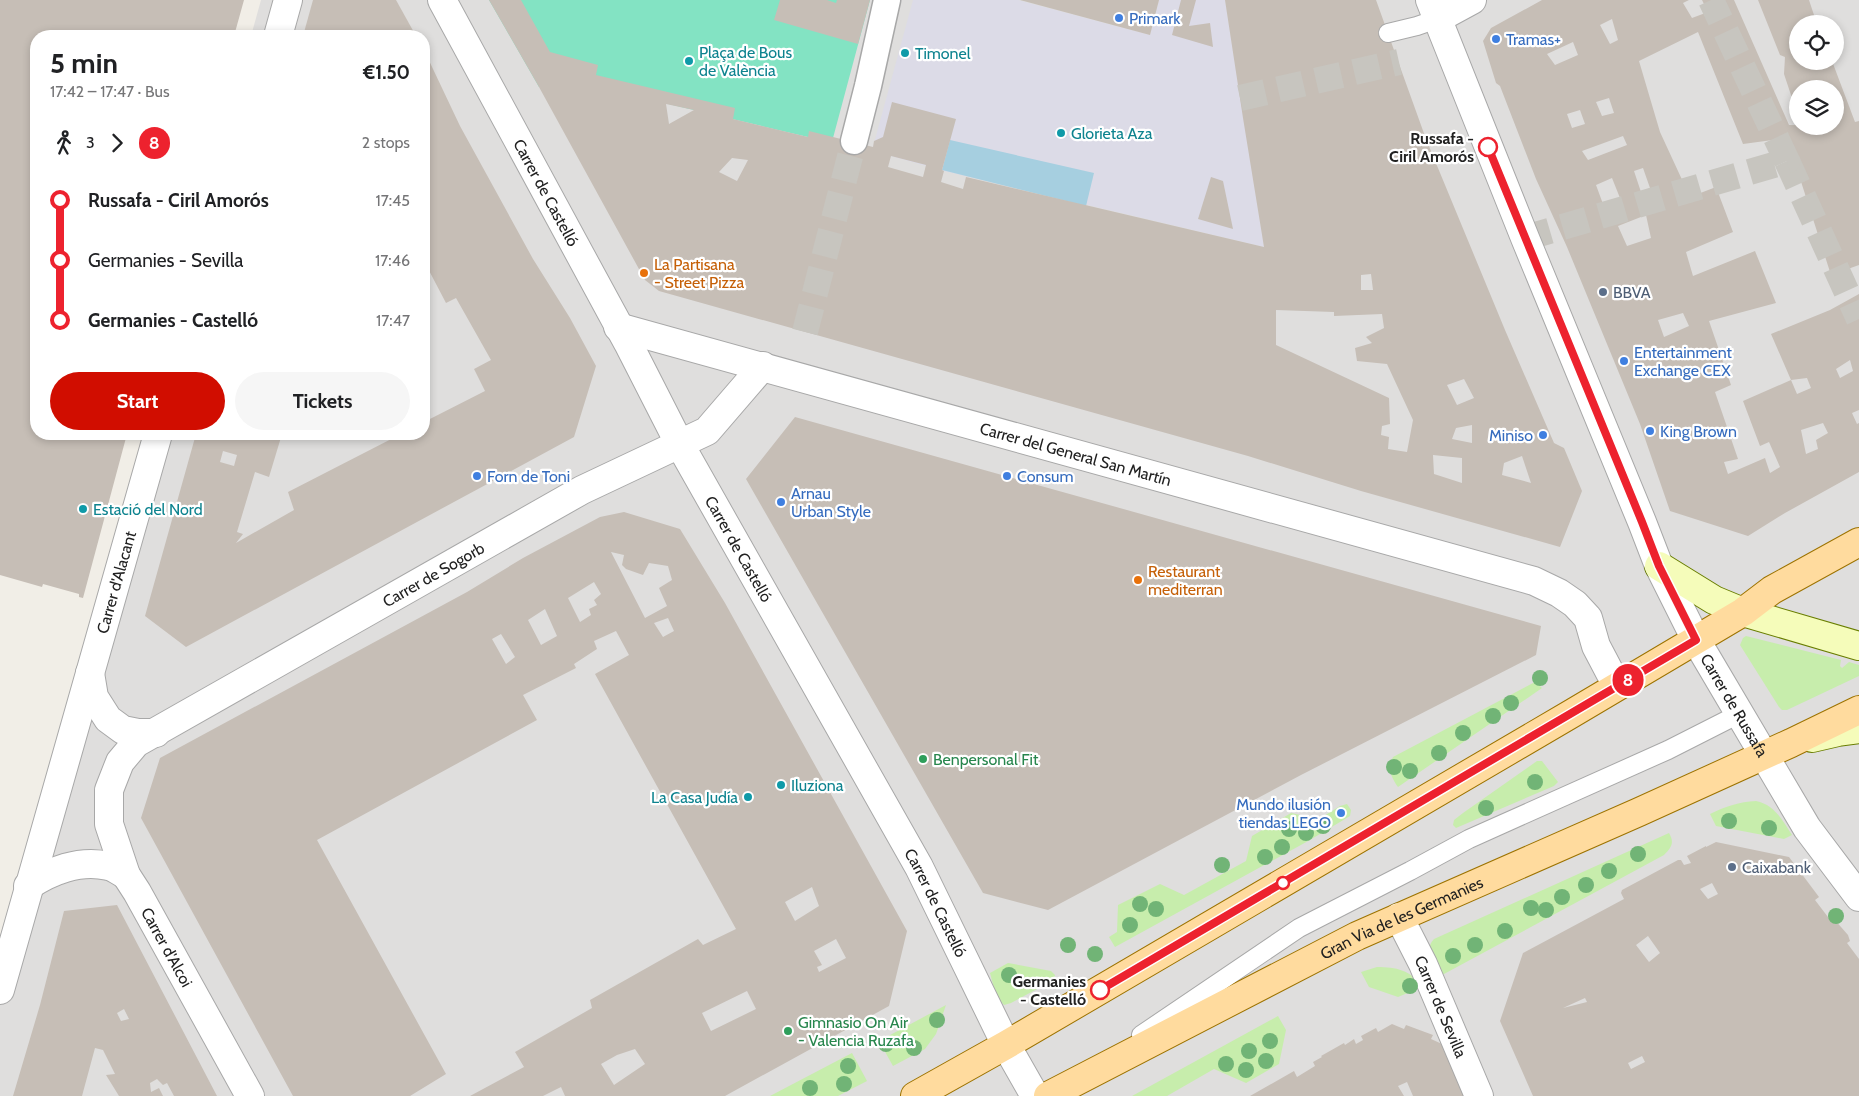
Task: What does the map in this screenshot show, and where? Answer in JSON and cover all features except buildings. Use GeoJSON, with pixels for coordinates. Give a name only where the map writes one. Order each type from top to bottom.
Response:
{"type":"FeatureCollection","features":[{"type":"Feature","properties":{"kind":"main road"},"geometry":{"type":"LineString","coordinates":[[915,1096],[1006,1045],[1696,640],[1742,612],[1772,590],[1859,542]]}},
{"type":"Feature","properties":{"kind":"main road"},"geometry":{"type":"LineString","coordinates":[[1659,566],[1714,600],[1742,612],[1859,646]]}},
{"type":"Feature","properties":{"kind":"main road","name":"Gran Via de les Germanies"},"geometry":{"type":"LineString","coordinates":[[1047,1096],[1357,936],[1763,756],[1859,710]]}},
{"type":"Feature","properties":{"kind":"main road"},"geometry":{"type":"LineString","coordinates":[[1791,743],[1859,729]]}},
{"type":"Feature","properties":{"kind":"street"},"geometry":{"type":"LineString","coordinates":[[280,30],[288,0]]}},
{"type":"Feature","properties":{"kind":"street","name":"Carrer de Castelló"},"geometry":{"type":"LineString","coordinates":[[442,0],[679,443],[919,867],[1006,1045],[1036,1096]]}},
{"type":"Feature","properties":{"kind":"street"},"geometry":{"type":"LineString","coordinates":[[854,141],[887,0]]}},
{"type":"Feature","properties":{"kind":"street"},"geometry":{"type":"LineString","coordinates":[[1433,9],[1472,0]]}},
{"type":"Feature","properties":{"kind":"street","name":"Carrer de Russafa"},"geometry":{"type":"LineString","coordinates":[[1433,9],[1659,566],[1696,640],[1763,756],[1807,828],[1859,897]]}},
{"type":"Feature","properties":{"kind":"street","name":"Carrer del General San Martín"},"geometry":{"type":"LineString","coordinates":[[618,327],[1534,581],[1559,593],[1575,604],[1588,618],[1596,646],[1617,686]]}},
{"type":"Feature","properties":{"kind":"street","name":"Carrer de Sogorb"},"geometry":{"type":"LineString","coordinates":[[109,790],[120,762],[136,743],[582,490],[707,431],[763,366]]}},
{"type":"Feature","properties":{"kind":"street","name":"Carrer d'Alacant"},"geometry":{"type":"LineString","coordinates":[[0,990],[156,440]]}},
{"type":"Feature","properties":{"kind":"street","name":"Carrer d'Alacant"},"geometry":{"type":"LineString","coordinates":[[90,673],[94,697],[108,719],[123,730],[138,733],[156,733]]}},
{"type":"Feature","properties":{"kind":"street","name":"Carrer d'Alcoi"},"geometry":{"type":"LineString","coordinates":[[109,790],[109,824],[126,875],[250,1096]]}},
{"type":"Feature","properties":{"kind":"street"},"geometry":{"type":"LineString","coordinates":[[28,886],[41,877],[84,864],[108,866],[126,875]]}},
{"type":"Feature","properties":{"kind":"street","name":"Carrer de Sevilla"},"geometry":{"type":"LineString","coordinates":[[1399,917],[1423,964],[1480,1096]]}},
{"type":"Feature","properties":{"kind":"lane"},"geometry":{"type":"LineString","coordinates":[[1388,33],[1417,26],[1433,9]]}},
{"type":"Feature","properties":{"kind":"lane"},"geometry":{"type":"LineString","coordinates":[[1047,1096],[1173,1014],[1299,928],[1469,839],[1661,754],[1739,714]]}},
{"type":"Feature","properties":{"kind":"shaded area"},"geometry":{"type":"Polygon","coordinates":[[[261,0],[1859,0],[1859,1096],[0,1096],[0,936],[83,655],[141,440],[430,440],[430,30],[253,30],[261,0]]]}},
{"type":"Feature","properties":{"kind":"shaded area","name":"Glorieta Aza"},"geometry":{"type":"Polygon","coordinates":[[[913,0],[1018,0],[1150,35],[1159,0],[1225,0],[1264,247],[944,171],[891,156],[892,154],[873,147],[913,0]]]}},
{"type":"Feature","properties":{"kind":"green space","name":"Plaça de Bous de València"},"geometry":{"type":"Polygon","coordinates":[[[489,0],[870,0],[833,138],[808,137],[592,86],[539,87],[489,0]]]}},
{"type":"Feature","properties":{"kind":"green space"},"geometry":{"type":"Polygon","coordinates":[[[1746,636],[1841,660],[1840,666],[1842,668],[1849,662],[1859,665],[1859,676],[1787,710],[1782,710],[1740,645],[1746,636]]]}},
{"type":"Feature","properties":{"kind":"green space"},"geometry":{"type":"Polygon","coordinates":[[[1535,682],[1542,688],[1398,787],[1393,780],[1391,772],[1390,765],[1393,757],[1535,682]]]}},
{"type":"Feature","properties":{"kind":"green space"},"geometry":{"type":"Polygon","coordinates":[[[1537,761],[1542,761],[1558,782],[1554,786],[1456,828],[1453,825],[1454,820],[1463,813],[1537,761]]]}},
{"type":"Feature","properties":{"kind":"green space"},"geometry":{"type":"Polygon","coordinates":[[[1756,801],[1763,803],[1773,810],[1792,835],[1784,839],[1716,826],[1710,814],[1733,805],[1756,801]]]}},
{"type":"Feature","properties":{"kind":"green space"},"geometry":{"type":"Polygon","coordinates":[[[1347,804],[1351,810],[1350,816],[1310,840],[1115,947],[1109,937],[1117,932],[1118,905],[1160,884],[1184,895],[1246,861],[1252,836],[1291,813],[1319,819],[1340,806],[1347,804]]]}},
{"type":"Feature","properties":{"kind":"green space"},"geometry":{"type":"Polygon","coordinates":[[[1669,833],[1672,840],[1671,845],[1664,855],[1440,975],[1430,952],[1431,943],[1434,939],[1669,833]]]}},
{"type":"Feature","properties":{"kind":"green space"},"geometry":{"type":"Polygon","coordinates":[[[1008,963],[1051,971],[1055,975],[1054,980],[1004,1005],[996,996],[990,973],[1008,963]]]}},
{"type":"Feature","properties":{"kind":"green space"},"geometry":{"type":"Polygon","coordinates":[[[1377,967],[1408,973],[1422,987],[1398,997],[1369,987],[1361,972],[1377,967]]]}},
{"type":"Feature","properties":{"kind":"green space"},"geometry":{"type":"Polygon","coordinates":[[[946,1005],[936,1034],[925,1049],[893,1066],[879,1041],[946,1005]]]}},
{"type":"Feature","properties":{"kind":"green space"},"geometry":{"type":"Polygon","coordinates":[[[1278,1016],[1286,1030],[1279,1064],[1246,1083],[1214,1069],[1167,1096],[1132,1096],[1278,1016]]]}},
{"type":"Feature","properties":{"kind":"green space"},"geometry":{"type":"Polygon","coordinates":[[[852,1053],[867,1081],[838,1096],[770,1096],[852,1053]]]}},
{"type":"Feature","properties":{"kind":"water"},"geometry":{"type":"Polygon","coordinates":[[[950,140],[1094,173],[1086,206],[942,170],[950,140]]]}},
{"type":"Feature","properties":{"kind":"tunnel"},"geometry":{"type":"LineString","coordinates":[[1525,238],[1787,161],[1711,0]]}},
{"type":"Feature","properties":{"kind":"tunnel"},"geometry":{"type":"LineString","coordinates":[[1240,98],[1399,62]]}},
{"type":"Feature","properties":{"kind":"tunnel"},"geometry":{"type":"LineString","coordinates":[[805,332],[854,141]]}},
{"type":"Feature","properties":{"kind":"tunnel"},"geometry":{"type":"LineString","coordinates":[[1787,161],[1859,319]]}},
{"type":"Feature","properties":{"kind":"bus line","name":"8"},"geometry":{"type":"LineString","coordinates":[[1100,990],[1696,640],[1659,566],[1488,147]]}},
{"type":"Feature","properties":{"kind":"place","name":"Primark"},"geometry":{"type":"Point","coordinates":[1119,18]}},
{"type":"Feature","properties":{"kind":"place","name":"Tramas+"},"geometry":{"type":"Point","coordinates":[1496,39]}},
{"type":"Feature","properties":{"kind":"place","name":"Timonel"},"geometry":{"type":"Point","coordinates":[905,53]}},
{"type":"Feature","properties":{"kind":"place","name":"Plaça de Bous de València"},"geometry":{"type":"Point","coordinates":[689,61]}},
{"type":"Feature","properties":{"kind":"place","name":"Glorieta Aza"},"geometry":{"type":"Point","coordinates":[1061,133]}},
{"type":"Feature","properties":{"kind":"place","name":"Russafa - Ciril Amorós"},"geometry":{"type":"Point","coordinates":[1488,147]}},
{"type":"Feature","properties":{"kind":"place","name":"La Partisana - Street Pizza"},"geometry":{"type":"Point","coordinates":[644,273]}},
{"type":"Feature","properties":{"kind":"place","name":"BBVA"},"geometry":{"type":"Point","coordinates":[1603,292]}},
{"type":"Feature","properties":{"kind":"place","name":"Entertainment Exchange CEX"},"geometry":{"type":"Point","coordinates":[1624,361]}},
{"type":"Feature","properties":{"kind":"place","name":"King Brown"},"geometry":{"type":"Point","coordinates":[1650,431]}},
{"type":"Feature","properties":{"kind":"place","name":"Miniso"},"geometry":{"type":"Point","coordinates":[1543,435]}},
{"type":"Feature","properties":{"kind":"place","name":"Forn de Toni"},"geometry":{"type":"Point","coordinates":[477,476]}},
{"type":"Feature","properties":{"kind":"place","name":"Consum"},"geometry":{"type":"Point","coordinates":[1007,476]}},
{"type":"Feature","properties":{"kind":"place","name":"Arnau Urban Style"},"geometry":{"type":"Point","coordinates":[781,502]}},
{"type":"Feature","properties":{"kind":"place","name":"Estació del Nord"},"geometry":{"type":"Point","coordinates":[83,509]}},
{"type":"Feature","properties":{"kind":"place","name":"Restaurant mediterran"},"geometry":{"type":"Point","coordinates":[1138,580]}},
{"type":"Feature","properties":{"kind":"place","name":"Benpersonal Fit"},"geometry":{"type":"Point","coordinates":[923,759]}},
{"type":"Feature","properties":{"kind":"place","name":"Iluziona"},"geometry":{"type":"Point","coordinates":[781,785]}},
{"type":"Feature","properties":{"kind":"place","name":"La Casa Judía"},"geometry":{"type":"Point","coordinates":[748,797]}},
{"type":"Feature","properties":{"kind":"place","name":"Mundo ilusión tiendas LEGO"},"geometry":{"type":"Point","coordinates":[1341,813]}},
{"type":"Feature","properties":{"kind":"place","name":"Caixabank"},"geometry":{"type":"Point","coordinates":[1732,867]}},
{"type":"Feature","properties":{"kind":"place","name":"Germanies - Castelló"},"geometry":{"type":"Point","coordinates":[1100,990]}},
{"type":"Feature","properties":{"kind":"place","name":"Gimnasio On Air - Valencia Ruzafa"},"geometry":{"type":"Point","coordinates":[788,1031]}}]}
